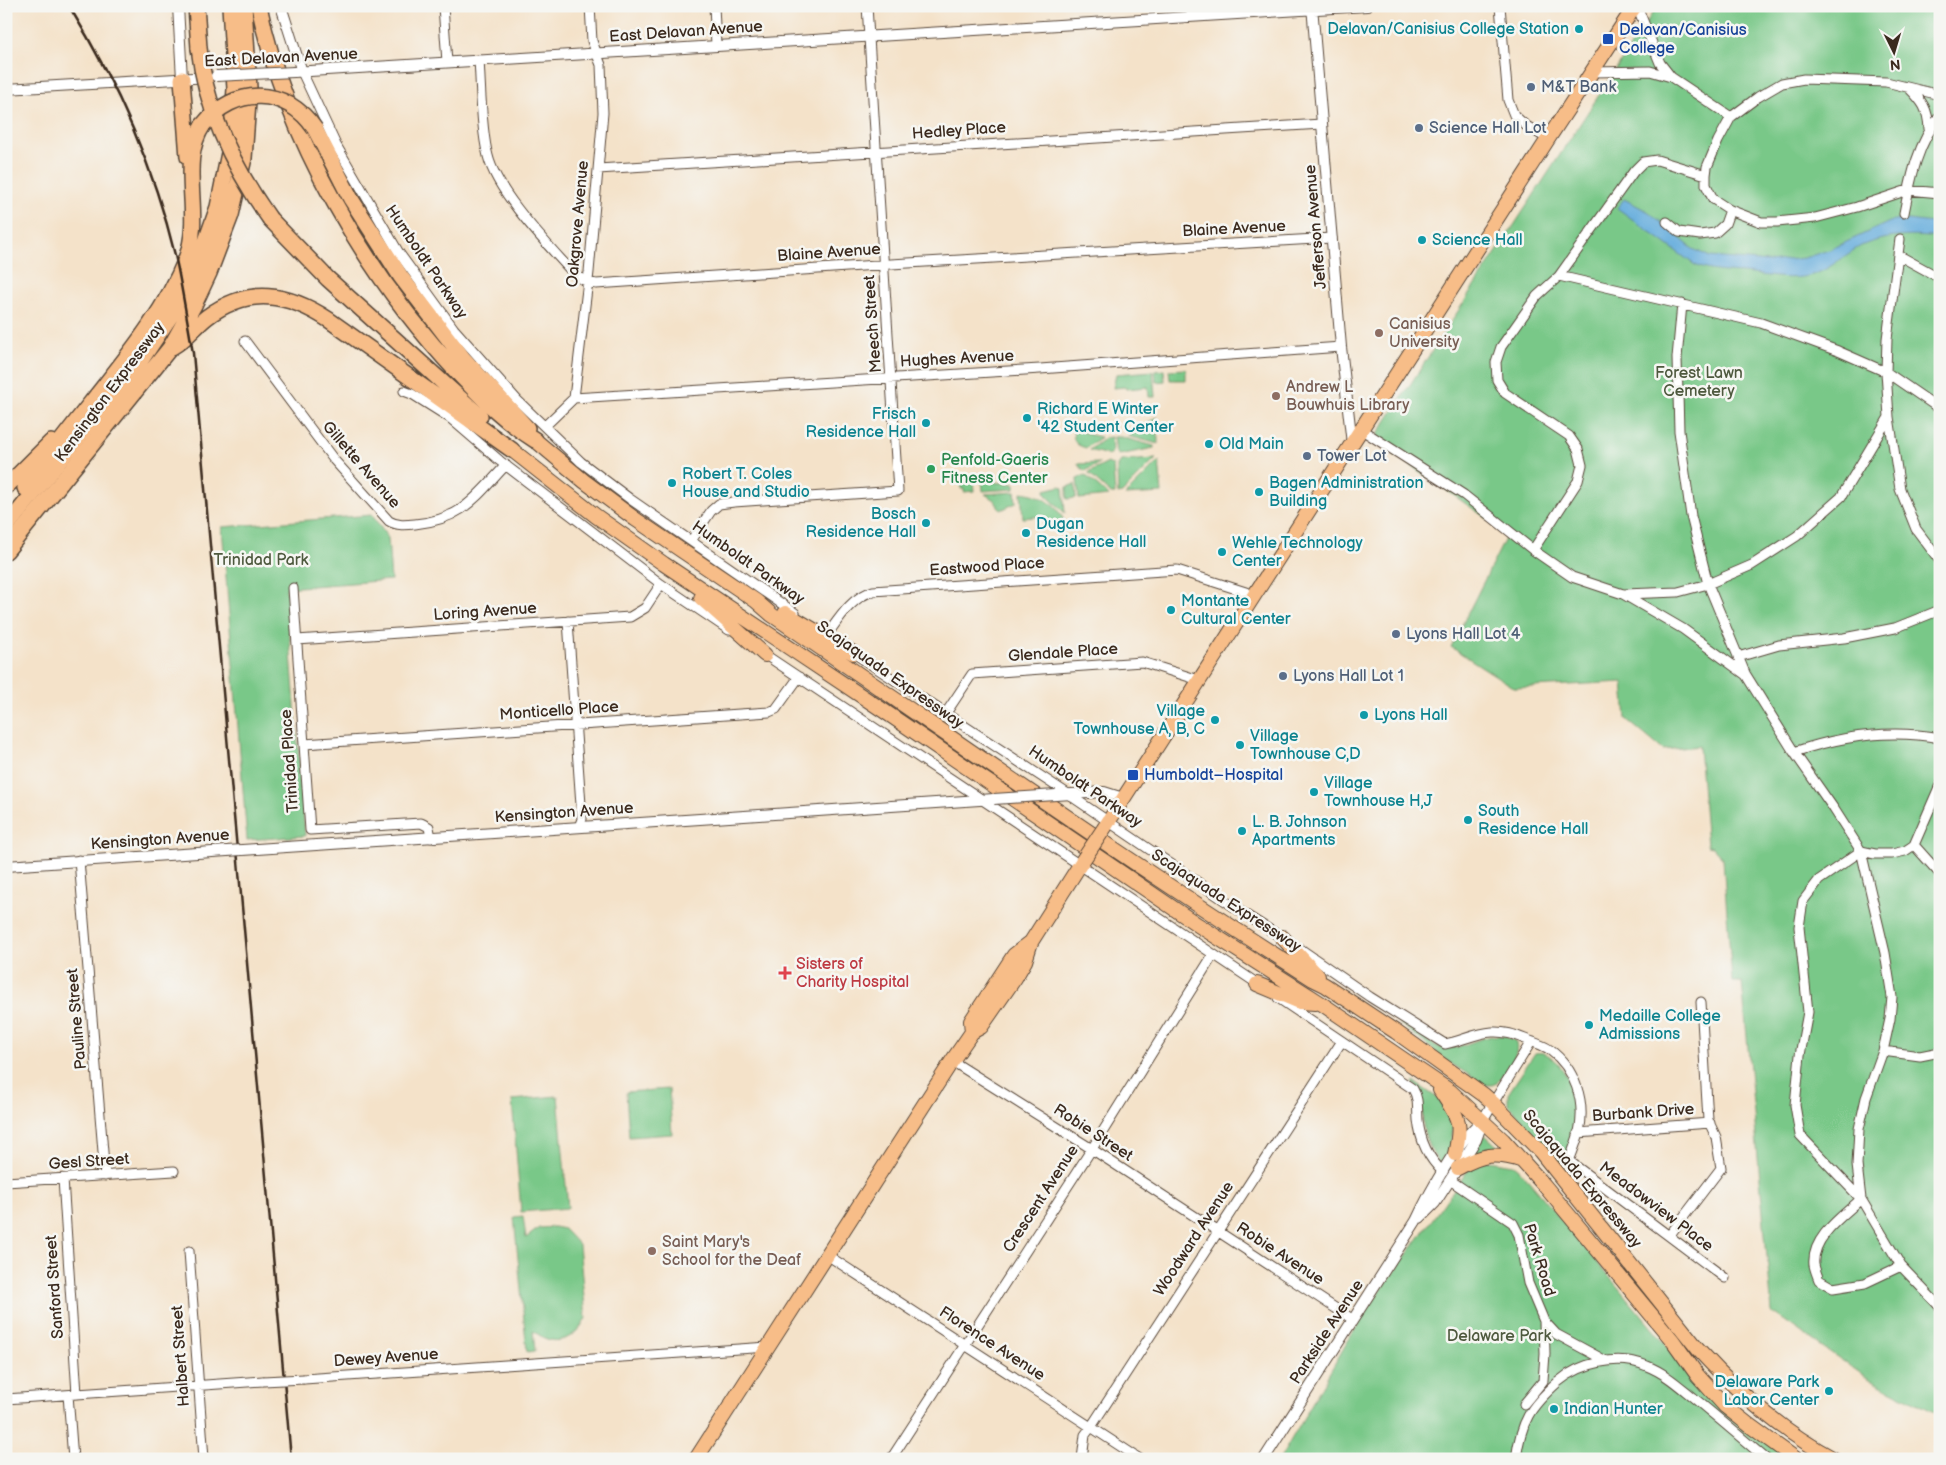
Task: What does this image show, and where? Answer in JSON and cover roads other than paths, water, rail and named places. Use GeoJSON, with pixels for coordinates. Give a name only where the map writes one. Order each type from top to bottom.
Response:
{"type":"FeatureCollection","features":[{"type":"Feature","properties":{"kind":"highway"},"geometry":{"type":"LineString","coordinates":[[196,6],[199,48],[208,92],[220,131],[242,176],[270,219],[328,279],[505,438],[512,450]]}},
{"type":"Feature","properties":{"kind":"highway","name":"Kensington Expressway"},"geometry":{"type":"LineString","coordinates":[[6,527],[141,360],[176,308],[197,267],[218,207],[232,143],[235,90],[230,6]]}},
{"type":"Feature","properties":{"kind":"highway","name":"Kensington Expressway"},"geometry":{"type":"LineString","coordinates":[[6,551],[170,348],[209,273],[226,230],[237,193],[244,158],[249,108],[244,6]]}},
{"type":"Feature","properties":{"kind":"highway"},"geometry":{"type":"LineString","coordinates":[[260,6],[273,59],[294,115],[330,195],[358,242],[402,306],[443,356],[511,425],[535,440]]}},
{"type":"Feature","properties":{"kind":"highway"},"geometry":{"type":"LineString","coordinates":[[6,512],[136,346],[158,315],[187,257],[194,220],[182,78]]}},
{"type":"Feature","properties":{"kind":"highway"},"geometry":{"type":"LineString","coordinates":[[190,167],[195,141],[203,125],[222,106],[238,99],[255,96],[273,98],[290,104],[304,115],[315,129],[351,199],[401,277],[463,358],[520,418],[535,440]]}},
{"type":"Feature","properties":{"kind":"highway"},"geometry":{"type":"LineString","coordinates":[[170,348],[184,340],[207,318],[232,303],[246,298],[260,297],[276,297],[290,300],[304,305],[330,320],[512,450]]}},
{"type":"Feature","properties":{"kind":"highway"},"geometry":{"type":"LineString","coordinates":[[6,487],[53,439],[85,402],[99,393]]}},
{"type":"Feature","properties":{"kind":"main road"},"geometry":{"type":"LineString","coordinates":[[696,1459],[972,1032],[971,1020],[1014,955],[1031,942],[1548,139],[1636,6]]}},
{"type":"Feature","properties":{"kind":"main road","name":"Scajaquada Expressway"},"geometry":{"type":"LineString","coordinates":[[535,440],[590,486],[635,519],[756,601],[772,615],[1236,930],[1396,1032],[1484,1095],[1540,1152],[1698,1350],[1725,1379],[1748,1401],[1782,1427],[1834,1459]]}},
{"type":"Feature","properties":{"kind":"main road","name":"Scajaquada Expressway"},"geometry":{"type":"LineString","coordinates":[[512,450],[596,516],[664,564],[1198,925],[1322,1004],[1434,1080],[1483,1120],[1522,1161],[1673,1341],[1698,1376],[1725,1406],[1749,1426],[1796,1459]]}},
{"type":"Feature","properties":{"kind":"main road"},"geometry":{"type":"LineString","coordinates":[[664,564],[765,655]]}},
{"type":"Feature","properties":{"kind":"main road"},"geometry":{"type":"LineString","coordinates":[[756,601],[778,608],[853,653]]}},
{"type":"Feature","properties":{"kind":"main road"},"geometry":{"type":"LineString","coordinates":[[1282,936],[1325,985]]}},
{"type":"Feature","properties":{"kind":"main road"},"geometry":{"type":"LineString","coordinates":[[1257,984],[1300,1002],[1322,1004]]}},
{"type":"Feature","properties":{"kind":"main road"},"geometry":{"type":"LineString","coordinates":[[1434,1080],[1458,1120],[1460,1129],[1455,1154]]}},
{"type":"Feature","properties":{"kind":"main road"},"geometry":{"type":"LineString","coordinates":[[1450,1173],[1485,1155],[1501,1156],[1522,1161]]}},
{"type":"Feature","properties":{"kind":"street"},"geometry":{"type":"LineString","coordinates":[[178,6],[182,78]]}},
{"type":"Feature","properties":{"kind":"street","name":"Humboldt Parkway"},"geometry":{"type":"LineString","coordinates":[[281,6],[298,72],[356,181],[412,273],[454,329],[517,400],[581,462],[630,499],[853,653],[1068,794],[1107,824],[1246,915],[1282,936],[1370,998],[1436,1040],[1445,1044],[1474,1035],[1492,1032],[1510,1033],[1531,1042]]}},
{"type":"Feature","properties":{"kind":"street"},"geometry":{"type":"LineString","coordinates":[[444,6],[447,62]]}},
{"type":"Feature","properties":{"kind":"street","name":"Oakgrove Avenue"},"geometry":{"type":"LineString","coordinates":[[574,398],[588,282],[603,113],[601,65],[592,41],[590,6]]}},
{"type":"Feature","properties":{"kind":"street"},"geometry":{"type":"LineString","coordinates":[[714,6],[716,45]]}},
{"type":"Feature","properties":{"kind":"street","name":"Meech Street"},"geometry":{"type":"LineString","coordinates":[[691,541],[711,511],[719,504],[898,491],[868,6]]}},
{"type":"Feature","properties":{"kind":"street","name":"East Delavan Avenue"},"geometry":{"type":"LineString","coordinates":[[6,88],[298,72],[1367,6]]}},
{"type":"Feature","properties":{"kind":"street"},"geometry":{"type":"LineString","coordinates":[[1500,6],[1508,97],[1513,113],[1525,125],[1548,139]]}},
{"type":"Feature","properties":{"kind":"street"},"geometry":{"type":"LineString","coordinates":[[1636,6],[1660,64],[1671,77],[1731,117]]}},
{"type":"Feature","properties":{"kind":"street","name":"Jefferson Avenue"},"geometry":{"type":"LineString","coordinates":[[1312,8],[1341,348],[1352,444]]}},
{"type":"Feature","properties":{"kind":"street"},"geometry":{"type":"LineString","coordinates":[[479,60],[486,147],[492,169],[515,204],[536,230],[574,274],[588,282]]}},
{"type":"Feature","properties":{"kind":"street"},"geometry":{"type":"LineString","coordinates":[[1593,72],[1650,71],[1671,77]]}},
{"type":"Feature","properties":{"kind":"street"},"geometry":{"type":"LineString","coordinates":[[1940,95],[1886,82],[1804,80],[1782,83],[1758,97],[1731,117],[1718,140],[1707,167],[1706,175],[1706,185],[1713,199],[1730,210],[1761,222],[1815,218],[1857,208],[1908,190],[1940,193]]}},
{"type":"Feature","properties":{"kind":"street"},"geometry":{"type":"LineString","coordinates":[[1908,87],[1922,101],[1929,116],[1929,129]]}},
{"type":"Feature","properties":{"kind":"street"},"geometry":{"type":"LineString","coordinates":[[1904,213],[1916,158],[1929,129],[1940,116]]}},
{"type":"Feature","properties":{"kind":"street","name":"Hedley Place"},"geometry":{"type":"LineString","coordinates":[[598,168],[1322,124]]}},
{"type":"Feature","properties":{"kind":"street"},"geometry":{"type":"LineString","coordinates":[[1533,550],[1578,481],[1582,466],[1578,449],[1569,436],[1505,392],[1497,380],[1496,362],[1501,347],[1537,296],[1559,276],[1627,180],[1643,162],[1657,160],[1706,175]]}},
{"type":"Feature","properties":{"kind":"street"},"geometry":{"type":"LineString","coordinates":[[1667,222],[1679,232],[1700,235],[1715,233],[1725,224],[1730,210]]}},
{"type":"Feature","properties":{"kind":"street","name":"Blaine Avenue"},"geometry":{"type":"LineString","coordinates":[[588,282],[596,284],[884,264],[1332,238]]}},
{"type":"Feature","properties":{"kind":"street"},"geometry":{"type":"LineString","coordinates":[[1900,239],[1887,339],[1886,372],[1889,417],[1900,490],[1916,530],[1940,561]]}},
{"type":"Feature","properties":{"kind":"street"},"geometry":{"type":"LineString","coordinates":[[1898,255],[1940,278]]}},
{"type":"Feature","properties":{"kind":"street"},"geometry":{"type":"LineString","coordinates":[[1559,276],[1761,323],[1838,351],[1886,372],[1940,408]]}},
{"type":"Feature","properties":{"kind":"street"},"geometry":{"type":"LineString","coordinates":[[1682,304],[1677,358],[1679,431],[1691,516],[1708,584],[1746,675],[1794,752],[1861,851],[1885,953],[1892,997],[1890,1019],[1883,1052],[1866,1098],[1859,1129],[1857,1165],[1861,1199]]}},
{"type":"Feature","properties":{"kind":"street","name":"Gillette Avenue"},"geometry":{"type":"LineString","coordinates":[[245,341],[334,460],[389,522],[394,525],[423,523],[450,517],[471,502],[506,465]]}},
{"type":"Feature","properties":{"kind":"street","name":"Hughes Avenue"},"geometry":{"type":"LineString","coordinates":[[574,398],[1062,368],[1341,348]]}},
{"type":"Feature","properties":{"kind":"street"},"geometry":{"type":"LineString","coordinates":[[404,391],[450,418],[506,465],[661,584],[982,800],[1082,863],[1213,955],[1342,1041]]}},
{"type":"Feature","properties":{"kind":"street"},"geometry":{"type":"LineString","coordinates":[[545,426],[574,398]]}},
{"type":"Feature","properties":{"kind":"street"},"geometry":{"type":"LineString","coordinates":[[1623,594],[1670,593],[1708,584],[1752,565],[1790,541],[1841,497],[1889,417]]}},
{"type":"Feature","properties":{"kind":"street"},"geometry":{"type":"LineString","coordinates":[[1362,430],[1464,495],[1533,550],[1572,577],[1623,594],[1683,630],[1746,675]]}},
{"type":"Feature","properties":{"kind":"street","name":"Eastwood Place"},"geometry":{"type":"LineString","coordinates":[[827,635],[850,604],[857,598],[873,591],[1177,570],[1255,595]]}},
{"type":"Feature","properties":{"kind":"street","name":"Loring Avenue"},"geometry":{"type":"LineString","coordinates":[[297,640],[630,617],[645,608],[661,584]]}},
{"type":"Feature","properties":{"kind":"street","name":"Trinidad Place"},"geometry":{"type":"LineString","coordinates":[[293,588],[310,830],[421,823],[429,827],[431,838]]}},
{"type":"Feature","properties":{"kind":"street"},"geometry":{"type":"LineString","coordinates":[[1738,657],[1779,644],[1844,638],[1895,628],[1940,610]]}},
{"type":"Feature","properties":{"kind":"street"},"geometry":{"type":"LineString","coordinates":[[568,621],[582,819],[579,828]]}},
{"type":"Feature","properties":{"kind":"street","name":"Glendale Place"},"geometry":{"type":"LineString","coordinates":[[946,713],[972,674],[1142,662],[1199,680]]}},
{"type":"Feature","properties":{"kind":"street","name":"Monticello Place"},"geometry":{"type":"LineString","coordinates":[[304,744],[772,711],[776,709],[800,677]]}},
{"type":"Feature","properties":{"kind":"street"},"geometry":{"type":"LineString","coordinates":[[1794,752],[1825,742],[1871,735],[1920,734],[1940,738]]}},
{"type":"Feature","properties":{"kind":"street"},"geometry":{"type":"LineString","coordinates":[[1938,1302],[1901,1266],[1861,1199],[1800,1135],[1795,1106],[1800,1055],[1808,1012],[1799,927],[1803,901],[1819,880],[1861,851],[1875,854],[1892,854],[1904,851],[1914,845],[1940,785]]}},
{"type":"Feature","properties":{"kind":"street","name":"Kensington Avenue"},"geometry":{"type":"LineString","coordinates":[[6,866],[1068,794],[1104,792],[1123,798]]}},
{"type":"Feature","properties":{"kind":"street"},"geometry":{"type":"LineString","coordinates":[[1914,845],[1940,874]]}},
{"type":"Feature","properties":{"kind":"street","name":"Pauline Street"},"geometry":{"type":"LineString","coordinates":[[79,860],[105,1176]]}},
{"type":"Feature","properties":{"kind":"street","name":"Crescent Avenue"},"geometry":{"type":"LineString","coordinates":[[891,1459],[1092,1149],[1213,955]]}},
{"type":"Feature","properties":{"kind":"street"},"geometry":{"type":"LineString","coordinates":[[1669,1236],[1722,1168],[1716,1137],[1710,1123],[1701,1002]]}},
{"type":"Feature","properties":{"kind":"street","name":"Park Road"},"geometry":{"type":"LineString","coordinates":[[1342,1041],[1413,1089],[1417,1095],[1421,1138],[1431,1159],[1513,1223],[1519,1234],[1528,1283],[1544,1321],[1556,1334],[1606,1361]]}},
{"type":"Feature","properties":{"kind":"street","name":"Woodward Avenue"},"geometry":{"type":"LineString","coordinates":[[1082,1459],[1085,1435],[1342,1041]]}},
{"type":"Feature","properties":{"kind":"street"},"geometry":{"type":"LineString","coordinates":[[1493,1104],[1531,1042],[1550,1049],[1563,1062],[1573,1077],[1579,1092],[1581,1111],[1578,1133]]}},
{"type":"Feature","properties":{"kind":"street"},"geometry":{"type":"LineString","coordinates":[[1883,1052],[1920,1056],[1940,1052]]}},
{"type":"Feature","properties":{"kind":"street","name":"Robie Street"},"geometry":{"type":"LineString","coordinates":[[952,1061],[1092,1149],[1217,1231]]}},
{"type":"Feature","properties":{"kind":"street","name":"Parkside Avenue"},"geometry":{"type":"LineString","coordinates":[[1264,1459],[1416,1221],[1435,1203],[1450,1173],[1476,1140],[1483,1120],[1493,1104]]}},
{"type":"Feature","properties":{"kind":"street","name":"Parkside Avenue"},"geometry":{"type":"LineString","coordinates":[[1450,1173],[1455,1154],[1470,1130],[1483,1120]]}},
{"type":"Feature","properties":{"kind":"street","name":"Burbank Drive"},"geometry":{"type":"LineString","coordinates":[[1578,1133],[1710,1123]]}},
{"type":"Feature","properties":{"kind":"street","name":"Meadowview Place"},"geometry":{"type":"LineString","coordinates":[[1578,1133],[1569,1161],[1725,1278]]}},
{"type":"Feature","properties":{"kind":"street","name":"Gesl Street"},"geometry":{"type":"LineString","coordinates":[[6,1182],[174,1171]]}},
{"type":"Feature","properties":{"kind":"street","name":"Sanford Street"},"geometry":{"type":"LineString","coordinates":[[63,1179],[73,1394],[73,1459]]}},
{"type":"Feature","properties":{"kind":"street"},"geometry":{"type":"LineString","coordinates":[[1861,1199],[1831,1227],[1817,1244],[1814,1263],[1819,1280],[1833,1288],[1865,1283],[1901,1266]]}},
{"type":"Feature","properties":{"kind":"street","name":"Robie Avenue"},"geometry":{"type":"LineString","coordinates":[[1217,1231],[1352,1319]]}},
{"type":"Feature","properties":{"kind":"street","name":"Halbert Street"},"geometry":{"type":"LineString","coordinates":[[189,1251],[204,1459]]}},
{"type":"Feature","properties":{"kind":"street","name":"Florence Avenue"},"geometry":{"type":"LineString","coordinates":[[827,1255],[1140,1459]]}},
{"type":"Feature","properties":{"kind":"street","name":"Park Road"},"geometry":{"type":"LineString","coordinates":[[1524,1404],[1543,1381],[1545,1354],[1544,1321]]}},
{"type":"Feature","properties":{"kind":"street","name":"Dewey Avenue"},"geometry":{"type":"LineString","coordinates":[[6,1399],[768,1347]]}},
{"type":"Feature","properties":{"kind":"street"},"geometry":{"type":"LineString","coordinates":[[1516,1459],[1524,1423],[1532,1407],[1563,1377],[1576,1370],[1606,1361],[1630,1361],[1658,1370],[1766,1459]]}},
{"type":"Feature","properties":{"kind":"water"},"geometry":{"type":"Polygon","coordinates":[[[1624,199],[1649,212],[1693,249],[1710,257],[1768,262],[1804,258],[1829,250],[1894,220],[1940,224],[1940,238],[1900,237],[1870,242],[1855,249],[1833,265],[1815,274],[1806,276],[1779,277],[1719,271],[1695,265],[1617,208],[1624,199]]]}},
{"type":"Feature","properties":{"kind":"railway"},"geometry":{"type":"LineString","coordinates":[[69,6],[118,95],[145,158],[175,255],[193,353],[291,1459]]}},
{"type":"Feature","properties":{"kind":"place","name":"Delavan/Canisius College Station"},"geometry":{"type":"Point","coordinates":[1579,29]}},
{"type":"Feature","properties":{"kind":"place","name":"Delavan/Canisius College"},"geometry":{"type":"Point","coordinates":[1608,39]}},
{"type":"Feature","properties":{"kind":"place","name":"M&T Bank"},"geometry":{"type":"Point","coordinates":[1531,87]}},
{"type":"Feature","properties":{"kind":"place","name":"Science Hall Lot"},"geometry":{"type":"Point","coordinates":[1419,128]}},
{"type":"Feature","properties":{"kind":"place","name":"Science Hall"},"geometry":{"type":"Point","coordinates":[1422,240]}},
{"type":"Feature","properties":{"kind":"place","name":"Canisius University"},"geometry":{"type":"Point","coordinates":[1379,333]}},
{"type":"Feature","properties":{"kind":"place","name":"Andrew L Bouwhuis Library"},"geometry":{"type":"Point","coordinates":[1276,396]}},
{"type":"Feature","properties":{"kind":"place","name":"Richard E Winter '42 Student Center"},"geometry":{"type":"Point","coordinates":[1027,418]}},
{"type":"Feature","properties":{"kind":"place","name":"Frisch Residence Hall"},"geometry":{"type":"Point","coordinates":[926,423]}},
{"type":"Feature","properties":{"kind":"place","name":"Old Main"},"geometry":{"type":"Point","coordinates":[1209,444]}},
{"type":"Feature","properties":{"kind":"place","name":"Tower Lot"},"geometry":{"type":"Point","coordinates":[1307,456]}},
{"type":"Feature","properties":{"kind":"place","name":"Penfold-Gaeris Fitness Center"},"geometry":{"type":"Point","coordinates":[931,469]}},
{"type":"Feature","properties":{"kind":"place","name":"Robert T. Coles House and Studio"},"geometry":{"type":"Point","coordinates":[672,483]}},
{"type":"Feature","properties":{"kind":"place","name":"Bagen Administration Building"},"geometry":{"type":"Point","coordinates":[1259,492]}},
{"type":"Feature","properties":{"kind":"place","name":"Bosch Residence Hall"},"geometry":{"type":"Point","coordinates":[926,523]}},
{"type":"Feature","properties":{"kind":"place","name":"Dugan Residence Hall"},"geometry":{"type":"Point","coordinates":[1026,533]}},
{"type":"Feature","properties":{"kind":"place","name":"Wehle Technology Center"},"geometry":{"type":"Point","coordinates":[1222,552]}},
{"type":"Feature","properties":{"kind":"place","name":"Montante Cultural Center"},"geometry":{"type":"Point","coordinates":[1171,610]}},
{"type":"Feature","properties":{"kind":"place","name":"Lyons Hall Lot 4"},"geometry":{"type":"Point","coordinates":[1396,634]}},
{"type":"Feature","properties":{"kind":"place","name":"Lyons Hall Lot 1"},"geometry":{"type":"Point","coordinates":[1283,676]}},
{"type":"Feature","properties":{"kind":"place","name":"Lyons Hall"},"geometry":{"type":"Point","coordinates":[1364,715]}},
{"type":"Feature","properties":{"kind":"place","name":"Village Townhouse A, B, C"},"geometry":{"type":"Point","coordinates":[1215,720]}},
{"type":"Feature","properties":{"kind":"place","name":"Village Townhouse C,D"},"geometry":{"type":"Point","coordinates":[1240,745]}},
{"type":"Feature","properties":{"kind":"place","name":"Humboldt–Hospital"},"geometry":{"type":"Point","coordinates":[1133,775]}},
{"type":"Feature","properties":{"kind":"place","name":"Village Townhouse H,J"},"geometry":{"type":"Point","coordinates":[1314,792]}},
{"type":"Feature","properties":{"kind":"place","name":"South Residence Hall"},"geometry":{"type":"Point","coordinates":[1468,820]}},
{"type":"Feature","properties":{"kind":"place","name":"L. B. Johnson Apartments"},"geometry":{"type":"Point","coordinates":[1242,831]}},
{"type":"Feature","properties":{"kind":"place","name":"Sisters of Charity Hospital"},"geometry":{"type":"Point","coordinates":[785,973]}},
{"type":"Feature","properties":{"kind":"place","name":"Medaille College Admissions"},"geometry":{"type":"Point","coordinates":[1589,1025]}},
{"type":"Feature","properties":{"kind":"place","name":"Saint Mary's School for the Deaf"},"geometry":{"type":"Point","coordinates":[652,1251]}},
{"type":"Feature","properties":{"kind":"place","name":"Delaware Park Labor Center"},"geometry":{"type":"Point","coordinates":[1829,1391]}},
{"type":"Feature","properties":{"kind":"place","name":"Indian Hunter"},"geometry":{"type":"Point","coordinates":[1554,1409]}},
{"type":"Feature","properties":{"kind":"park label","name":"Forest Lawn Cemetery"},"geometry":{"type":"Point","coordinates":[1699,382]}},
{"type":"Feature","properties":{"kind":"park label","name":"Trinidad Park"},"geometry":{"type":"Point","coordinates":[261,560]}},
{"type":"Feature","properties":{"kind":"park label","name":"Delaware Park"},"geometry":{"type":"Point","coordinates":[1499,1336]}}]}
